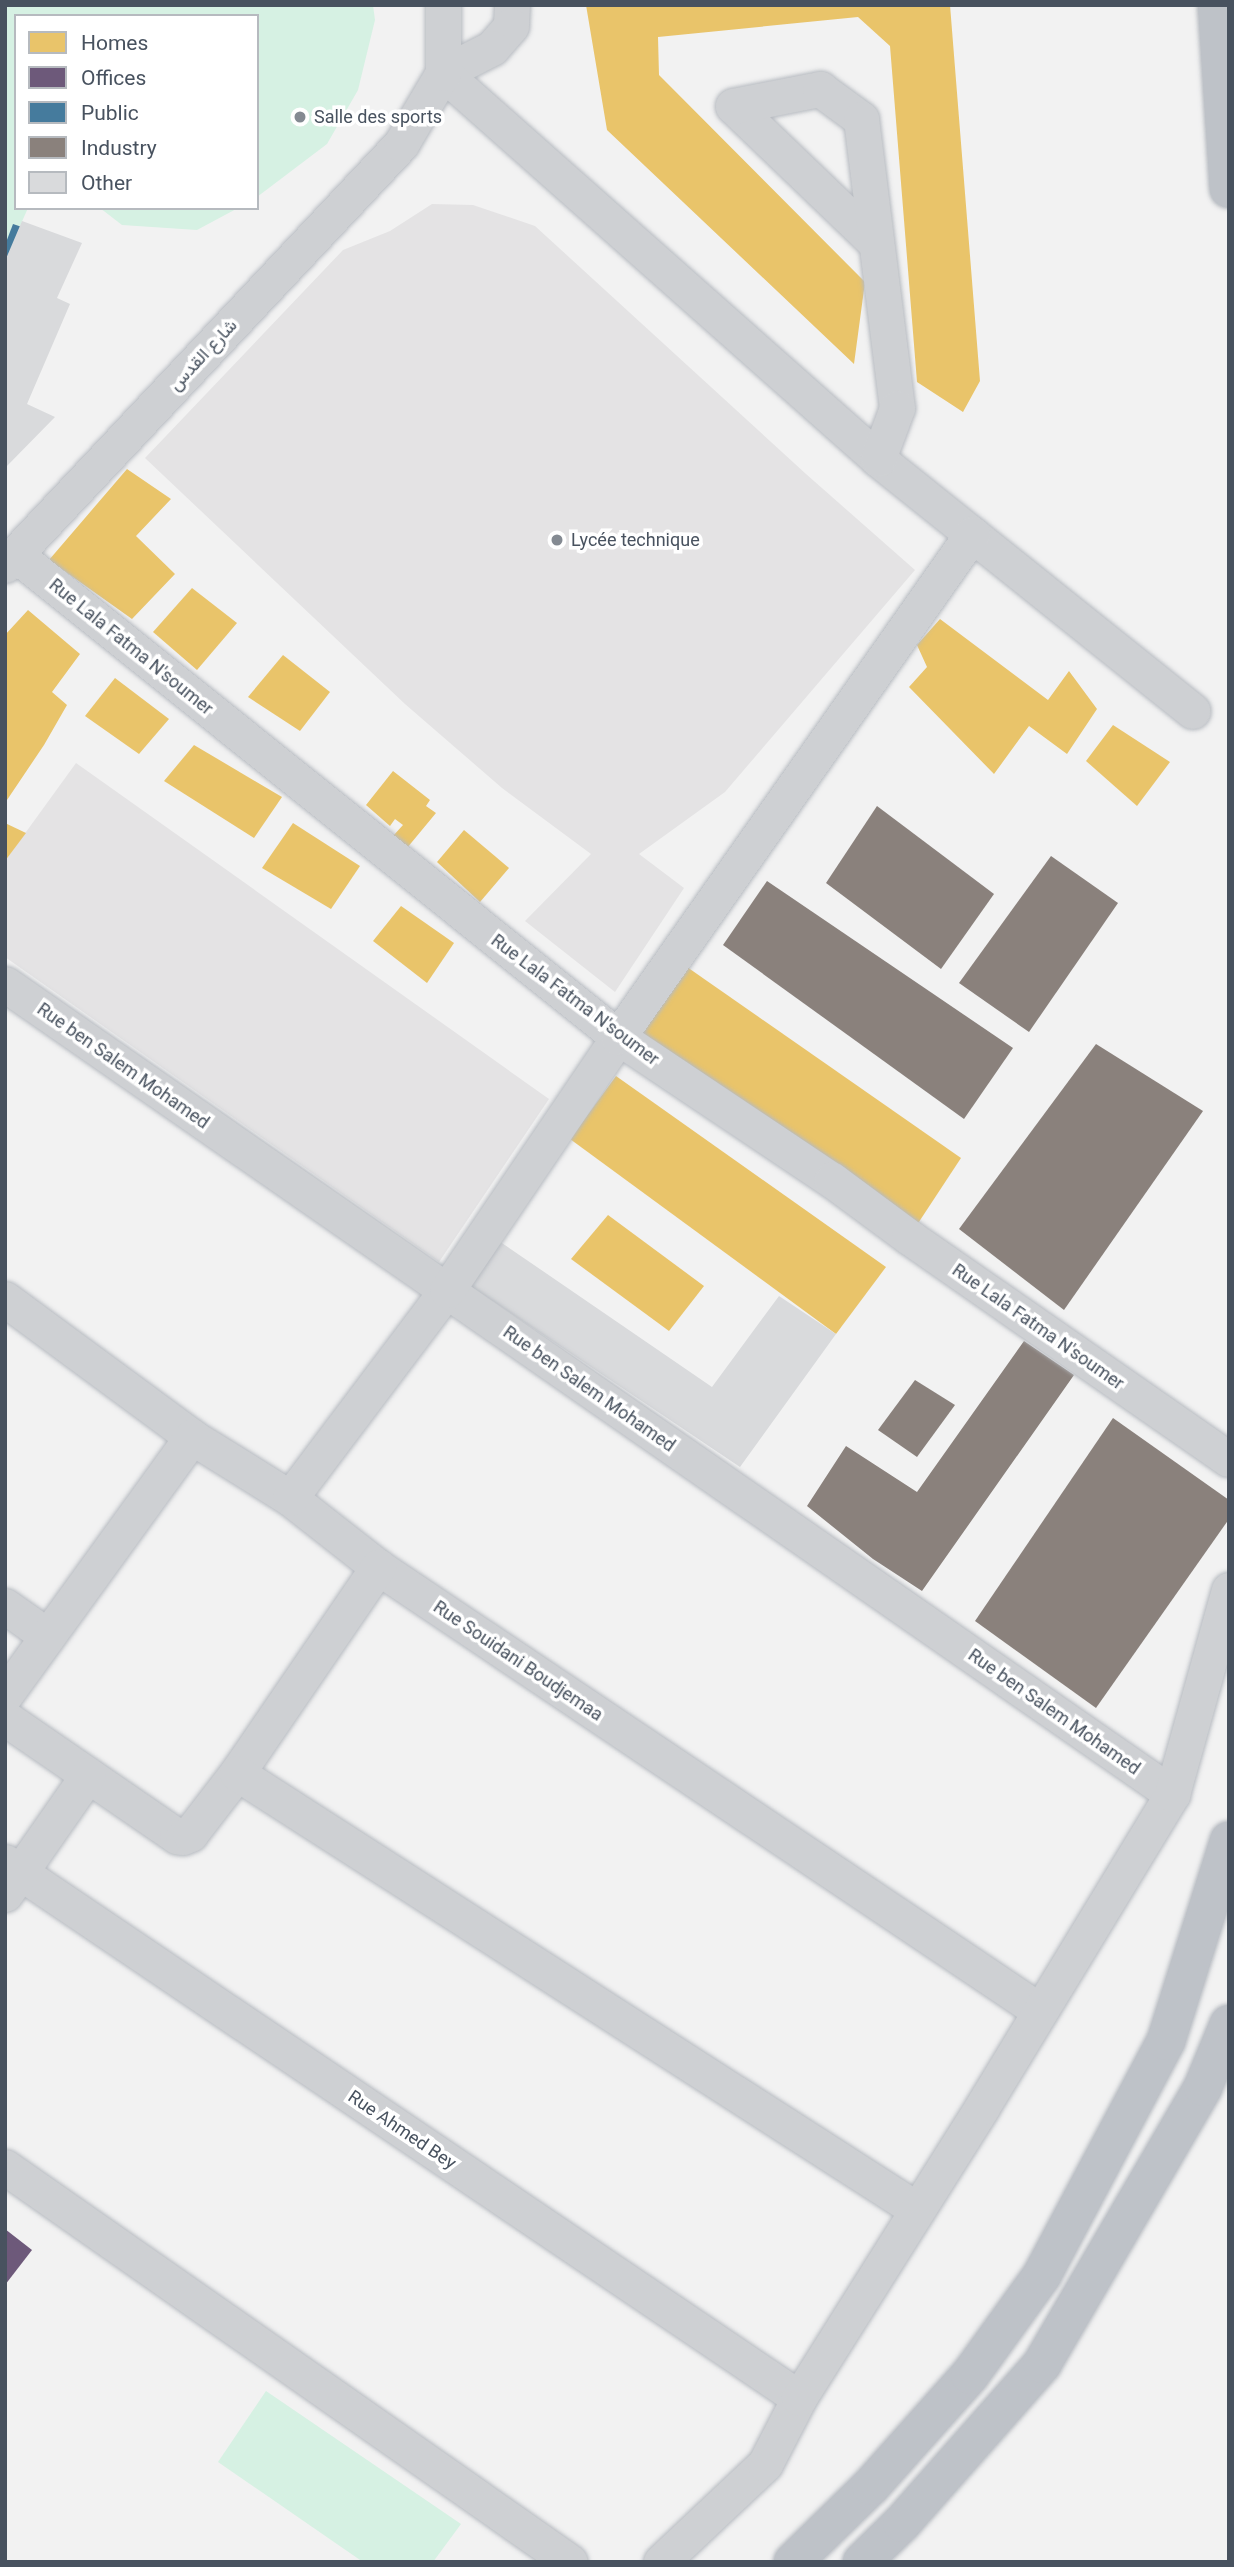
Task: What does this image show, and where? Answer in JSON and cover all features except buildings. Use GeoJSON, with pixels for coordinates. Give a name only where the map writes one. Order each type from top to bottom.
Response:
{"type":"FeatureCollection","features":[{"type":"Feature","properties":{"kind":"highway"},"geometry":{"type":"LineString","coordinates":[[1217,5],[1229,189]]}},
{"type":"Feature","properties":{"kind":"highway"},"geometry":{"type":"LineString","coordinates":[[793,2562],[871,2486],[970,2375],[1042,2275],[1166,2041],[1229,1841]]}},
{"type":"Feature","properties":{"kind":"highway"},"geometry":{"type":"LineString","coordinates":[[862,2562],[902,2523],[1042,2364],[1203,2087],[1229,2024]]}},
{"type":"Feature","properties":{"kind":"street"},"geometry":{"type":"LineString","coordinates":[[443,5],[443,73],[878,459],[1194,711]]}},
{"type":"Feature","properties":{"kind":"street"},"geometry":{"type":"LineString","coordinates":[[443,73],[492,48],[511,26],[512,5]]}},
{"type":"Feature","properties":{"kind":"street","name":"شارع القدس"},"geometry":{"type":"LineString","coordinates":[[10,560],[401,144],[443,73]]}},
{"type":"Feature","properties":{"kind":"street"},"geometry":{"type":"LineString","coordinates":[[876,243],[733,106],[820,89],[861,120],[897,408],[878,459]]}},
{"type":"Feature","properties":{"kind":"street"},"geometry":{"type":"LineString","coordinates":[[290,1497],[447,1290],[618,1037],[972,534]]}},
{"type":"Feature","properties":{"kind":"street","name":"Rue Lala Fatma N'soumer"},"geometry":{"type":"LineString","coordinates":[[10,560],[618,1037],[832,1180],[909,1237],[1229,1458]]}},
{"type":"Feature","properties":{"kind":"street","name":"Rue ben Salem Mohamed"},"geometry":{"type":"LineString","coordinates":[[5,984],[1172,1794]]}},
{"type":"Feature","properties":{"kind":"street","name":"Rue Souidani Boudjemaa"},"geometry":{"type":"LineString","coordinates":[[5,1298],[192,1437],[290,1497],[378,1567],[1040,2011]]}},
{"type":"Feature","properties":{"kind":"street"},"geometry":{"type":"LineString","coordinates":[[5,1695],[192,1437]]}},
{"type":"Feature","properties":{"kind":"street"},"geometry":{"type":"LineString","coordinates":[[5,1718],[177,1836],[183,1837],[190,1834],[237,1773],[378,1567]]}},
{"type":"Feature","properties":{"kind":"street"},"geometry":{"type":"LineString","coordinates":[[661,2562],[765,2464],[799,2398],[1172,1794],[1229,1590]]}},
{"type":"Feature","properties":{"kind":"street"},"geometry":{"type":"LineString","coordinates":[[5,1606],[46,1635]]}},
{"type":"Feature","properties":{"kind":"street"},"geometry":{"type":"LineString","coordinates":[[237,1773],[916,2209]]}},
{"type":"Feature","properties":{"kind":"street"},"geometry":{"type":"LineString","coordinates":[[10,1876],[88,1775]]}},
{"type":"Feature","properties":{"kind":"street","name":"Rue Ahmed Bey"},"geometry":{"type":"LineString","coordinates":[[10,1876],[799,2398]]}},
{"type":"Feature","properties":{"kind":"street"},"geometry":{"type":"LineString","coordinates":[[5,2167],[570,2562]]}},
{"type":"Feature","properties":{"kind":"shaded area","name":"Lycée technique"},"geometry":{"type":"Polygon","coordinates":[[[432,204],[473,205],[535,226],[915,570],[725,792],[639,854],[684,888],[615,992],[525,921],[591,854],[502,788],[405,704],[145,458],[343,250],[390,231],[432,204]]]}},
{"type":"Feature","properties":{"kind":"shaded area"},"geometry":{"type":"Polygon","coordinates":[[[76,763],[549,1099],[439,1262],[5,957],[5,861],[76,763]]]}},
{"type":"Feature","properties":{"kind":"green space","name":"Salle des sports"},"geometry":{"type":"Polygon","coordinates":[[[5,5],[373,5],[375,20],[358,90],[327,144],[259,195],[259,14],[14,14],[14,210],[27,210],[20,226],[5,365],[5,5]]]}},
{"type":"Feature","properties":{"kind":"green space"},"geometry":{"type":"Polygon","coordinates":[[[103,210],[234,210],[197,230],[122,225],[103,210]]]}},
{"type":"Feature","properties":{"kind":"green space"},"geometry":{"type":"Polygon","coordinates":[[[266,2391],[461,2524],[433,2562],[363,2562],[218,2462],[266,2391]]]}},
{"type":"Feature","properties":{"kind":"place","name":"Salle des sports"},"geometry":{"type":"Point","coordinates":[300,117]}},
{"type":"Feature","properties":{"kind":"place","name":"Lycée technique"},"geometry":{"type":"Point","coordinates":[557,540]}}]}
